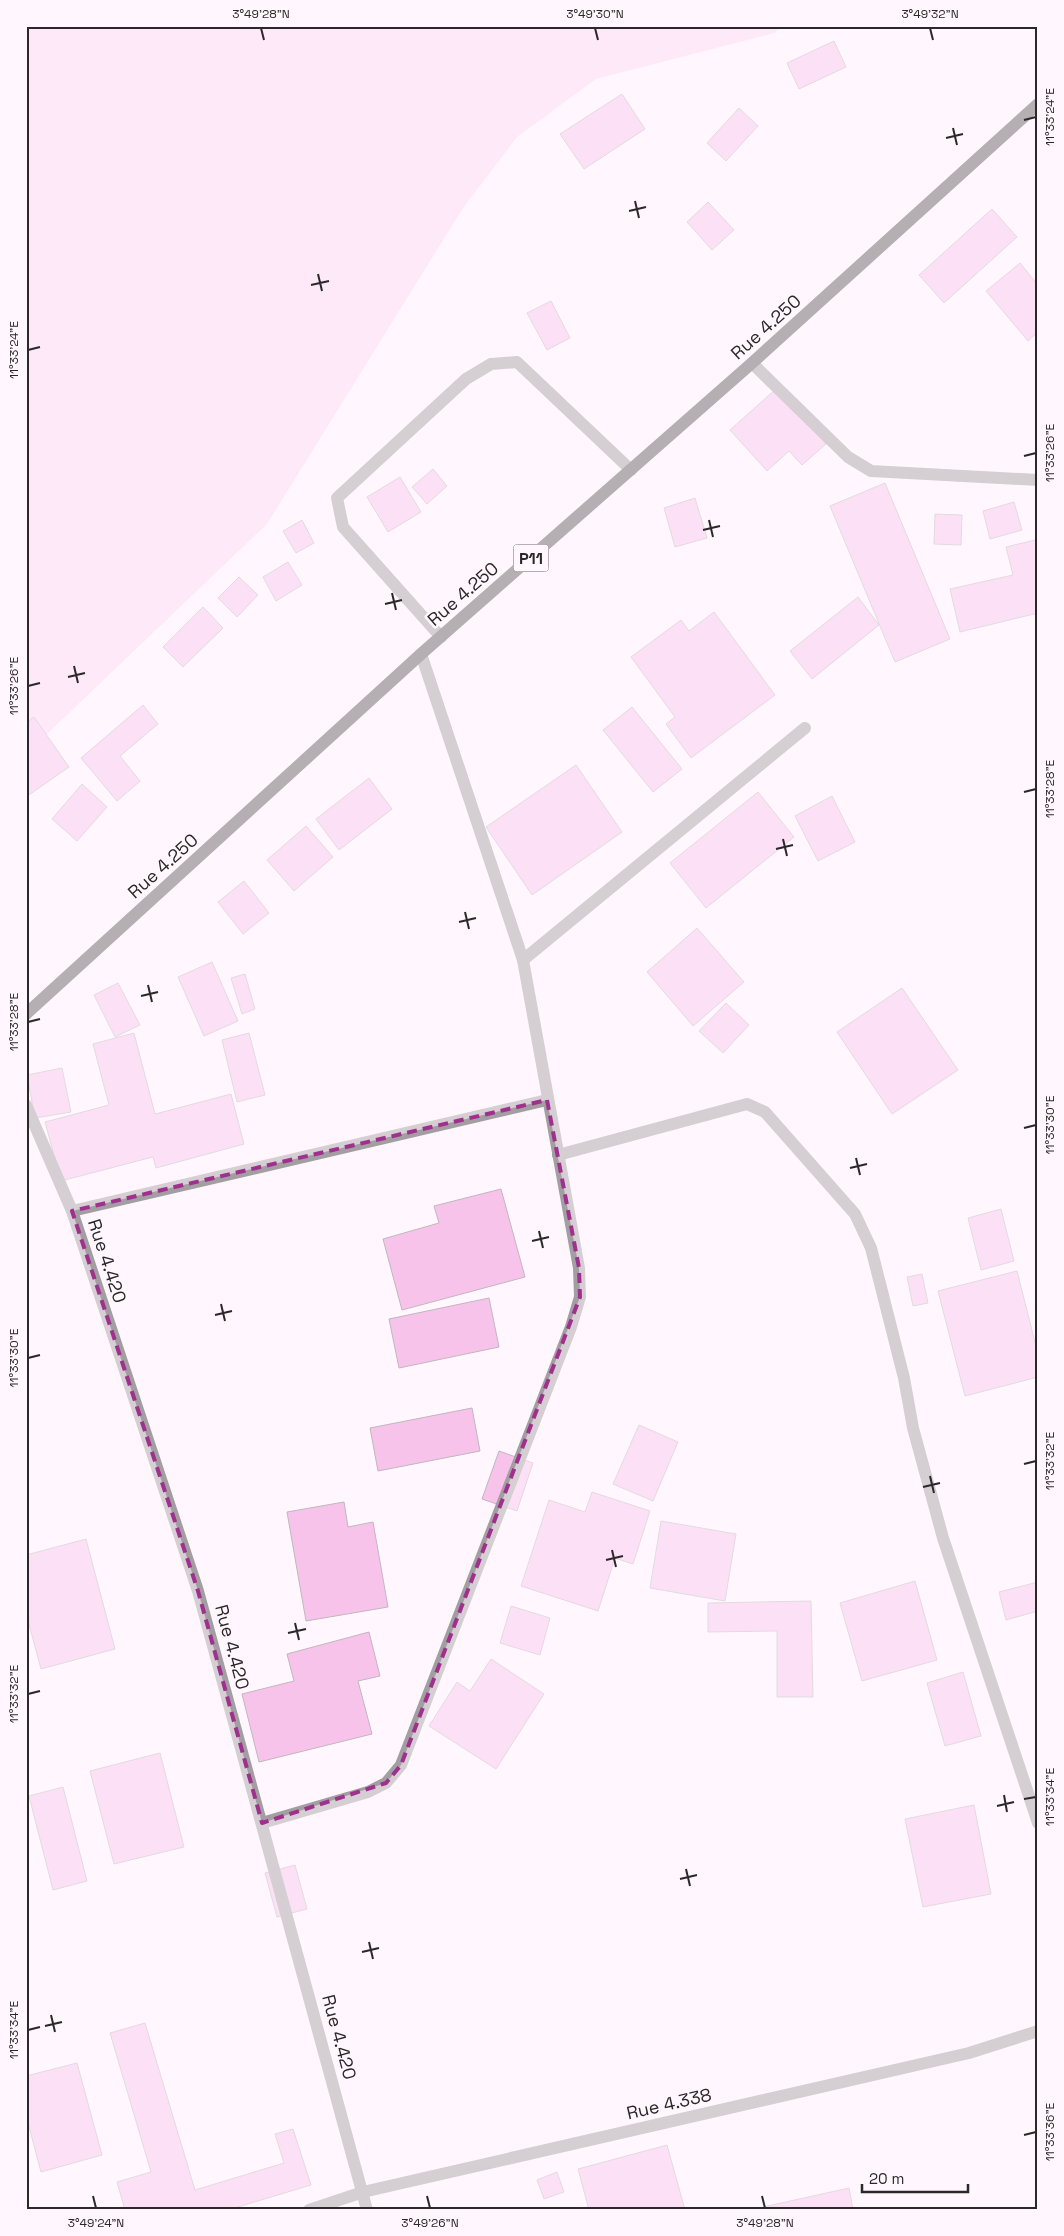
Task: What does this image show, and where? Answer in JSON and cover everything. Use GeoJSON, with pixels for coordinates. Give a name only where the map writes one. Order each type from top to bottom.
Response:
{"type":"FeatureCollection","features":[{"type":"Feature","properties":{"kind":"main road","name":"Rue 4.250"},"geometry":{"type":"LineString","coordinates":[[26,1014],[421,654],[752,363],[1038,104]]}},
{"type":"Feature","properties":{"kind":"street"},"geometry":{"type":"LineString","coordinates":[[441,637],[343,527],[337,498],[466,378],[491,364],[517,362],[631,470]]}},
{"type":"Feature","properties":{"kind":"street"},"geometry":{"type":"LineString","coordinates":[[752,363],[848,457],[871,471],[1038,480]]}},
{"type":"Feature","properties":{"kind":"street"},"geometry":{"type":"LineString","coordinates":[[262,1823],[368,1792],[386,1783],[401,1765],[571,1327],[580,1297],[579,1268],[523,960],[421,654]]}},
{"type":"Feature","properties":{"kind":"street"},"geometry":{"type":"LineString","coordinates":[[523,960],[805,728]]}},
{"type":"Feature","properties":{"kind":"street"},"geometry":{"type":"LineString","coordinates":[[72,1211],[548,1100]]}},
{"type":"Feature","properties":{"kind":"street","name":"Rue 4.420"},"geometry":{"type":"LineString","coordinates":[[26,1104],[72,1211],[198,1591],[367,2210]]}},
{"type":"Feature","properties":{"kind":"street"},"geometry":{"type":"LineString","coordinates":[[558,1155],[747,1104],[765,1112],[855,1214],[871,1248],[904,1378],[913,1428],[943,1538],[1038,1823]]}},
{"type":"Feature","properties":{"kind":"street","name":"Rue 4.338"},"geometry":{"type":"LineString","coordinates":[[309,2210],[363,2192],[969,2053],[1038,2030]]}},
{"type":"Feature","properties":{"kind":"highlighted area"},"geometry":{"type":"Polygon","coordinates":[[[547,1100],[579,1268],[580,1297],[401,1765],[386,1783],[262,1823],[198,1591],[72,1211],[547,1100]]]}},
{"type":"Feature","properties":{"kind":"shaded area"},"geometry":{"type":"Polygon","coordinates":[[[26,26],[781,26],[775,33],[596,79],[517,137],[463,208],[267,524],[26,754],[26,26]]]}},
{"type":"Feature","properties":{"kind":"building"},"geometry":{"type":"Polygon","coordinates":[[[834,41],[846,67],[799,89],[787,63],[834,41]]]}},
{"type":"Feature","properties":{"kind":"building"},"geometry":{"type":"Polygon","coordinates":[[[622,94],[645,129],[584,169],[560,134],[622,94]]]}},
{"type":"Feature","properties":{"kind":"building"},"geometry":{"type":"Polygon","coordinates":[[[739,108],[758,126],[726,161],[707,143],[739,108]]]}},
{"type":"Feature","properties":{"kind":"building"},"geometry":{"type":"Polygon","coordinates":[[[708,202],[734,230],[712,250],[687,222],[708,202]]]}},
{"type":"Feature","properties":{"kind":"building"},"geometry":{"type":"Polygon","coordinates":[[[992,209],[1017,237],[944,303],[919,275],[992,209]]]}},
{"type":"Feature","properties":{"kind":"building"},"geometry":{"type":"Polygon","coordinates":[[[1020,263],[1038,285],[1038,332],[1028,341],[986,291],[1020,263]]]}},
{"type":"Feature","properties":{"kind":"building"},"geometry":{"type":"Polygon","coordinates":[[[551,301],[570,338],[547,350],[527,313],[551,301]]]}},
{"type":"Feature","properties":{"kind":"building"},"geometry":{"type":"Polygon","coordinates":[[[777,388],[826,444],[802,465],[789,451],[767,471],[730,430],[777,388]]]}},
{"type":"Feature","properties":{"kind":"building"},"geometry":{"type":"Polygon","coordinates":[[[433,469],[447,486],[427,504],[412,487],[433,469]]]}},
{"type":"Feature","properties":{"kind":"building"},"geometry":{"type":"Polygon","coordinates":[[[400,477],[421,512],[388,532],[367,497],[400,477]]]}},
{"type":"Feature","properties":{"kind":"building"},"geometry":{"type":"Polygon","coordinates":[[[885,483],[950,639],[895,662],[830,506],[885,483]]]}},
{"type":"Feature","properties":{"kind":"building"},"geometry":{"type":"Polygon","coordinates":[[[695,498],[707,538],[675,547],[664,508],[695,498]]]}},
{"type":"Feature","properties":{"kind":"building"},"geometry":{"type":"Polygon","coordinates":[[[1014,502],[1022,530],[990,539],[983,511],[1014,502]]]}},
{"type":"Feature","properties":{"kind":"building"},"geometry":{"type":"Polygon","coordinates":[[[935,514],[962,515],[961,545],[934,544],[935,514]]]}},
{"type":"Feature","properties":{"kind":"building"},"geometry":{"type":"Polygon","coordinates":[[[302,520],[314,543],[296,553],[283,531],[302,520]]]}},
{"type":"Feature","properties":{"kind":"building"},"geometry":{"type":"Polygon","coordinates":[[[1035,540],[1038,550],[1038,613],[960,632],[950,589],[1013,575],[1006,547],[1035,540]]]}},
{"type":"Feature","properties":{"kind":"building"},"geometry":{"type":"Polygon","coordinates":[[[288,562],[302,585],[276,601],[263,577],[288,562]]]}},
{"type":"Feature","properties":{"kind":"building"},"geometry":{"type":"Polygon","coordinates":[[[239,577],[258,595],[237,617],[218,598],[239,577]]]}},
{"type":"Feature","properties":{"kind":"building"},"geometry":{"type":"Polygon","coordinates":[[[858,597],[879,625],[812,679],[790,651],[858,597]]]}},
{"type":"Feature","properties":{"kind":"building"},"geometry":{"type":"Polygon","coordinates":[[[203,607],[223,628],[183,667],[163,647],[203,607]]]}},
{"type":"Feature","properties":{"kind":"building"},"geometry":{"type":"Polygon","coordinates":[[[714,612],[775,695],[691,758],[666,724],[675,717],[631,657],[681,620],[689,631],[714,612]]]}},
{"type":"Feature","properties":{"kind":"building"},"geometry":{"type":"Polygon","coordinates":[[[143,705],[158,724],[120,756],[140,781],[117,801],[81,758],[143,705]]]}},
{"type":"Feature","properties":{"kind":"building"},"geometry":{"type":"Polygon","coordinates":[[[632,707],[682,769],[653,792],[603,730],[632,707]]]}},
{"type":"Feature","properties":{"kind":"building"},"geometry":{"type":"Polygon","coordinates":[[[34,717],[69,767],[26,797],[26,723],[34,717]]]}},
{"type":"Feature","properties":{"kind":"building"},"geometry":{"type":"Polygon","coordinates":[[[576,765],[622,832],[532,895],[486,827],[576,765]]]}},
{"type":"Feature","properties":{"kind":"building"},"geometry":{"type":"Polygon","coordinates":[[[369,778],[392,809],[339,850],[316,819],[369,778]]]}},
{"type":"Feature","properties":{"kind":"building"},"geometry":{"type":"Polygon","coordinates":[[[82,784],[107,807],[77,841],[52,819],[82,784]]]}},
{"type":"Feature","properties":{"kind":"building"},"geometry":{"type":"Polygon","coordinates":[[[758,792],[794,837],[706,908],[670,863],[758,792]]]}},
{"type":"Feature","properties":{"kind":"building"},"geometry":{"type":"Polygon","coordinates":[[[832,796],[855,842],[818,861],[795,816],[832,796]]]}},
{"type":"Feature","properties":{"kind":"building"},"geometry":{"type":"Polygon","coordinates":[[[306,826],[333,857],[294,891],[267,860],[306,826]]]}},
{"type":"Feature","properties":{"kind":"building"},"geometry":{"type":"Polygon","coordinates":[[[244,881],[269,913],[243,934],[218,902],[244,881]]]}},
{"type":"Feature","properties":{"kind":"building"},"geometry":{"type":"Polygon","coordinates":[[[697,928],[744,982],[693,1026],[647,972],[697,928]]]}},
{"type":"Feature","properties":{"kind":"building"},"geometry":{"type":"Polygon","coordinates":[[[212,962],[238,1021],[204,1036],[178,977],[212,962]]]}},
{"type":"Feature","properties":{"kind":"building"},"geometry":{"type":"Polygon","coordinates":[[[245,974],[255,1009],[242,1014],[231,978],[245,974]]]}},
{"type":"Feature","properties":{"kind":"building"},"geometry":{"type":"Polygon","coordinates":[[[118,983],[140,1025],[115,1037],[94,995],[118,983]]]}},
{"type":"Feature","properties":{"kind":"building"},"geometry":{"type":"Polygon","coordinates":[[[902,988],[958,1070],[892,1114],[837,1032],[902,988]]]}},
{"type":"Feature","properties":{"kind":"building"},"geometry":{"type":"Polygon","coordinates":[[[726,1003],[749,1025],[723,1053],[699,1031],[726,1003]]]}},
{"type":"Feature","properties":{"kind":"building"},"geometry":{"type":"Polygon","coordinates":[[[134,1033],[155,1114],[231,1094],[244,1144],[156,1168],[153,1157],[61,1181],[45,1122],[109,1105],[93,1044],[134,1033]]]}},
{"type":"Feature","properties":{"kind":"building"},"geometry":{"type":"Polygon","coordinates":[[[249,1033],[265,1095],[237,1102],[222,1040],[249,1033]]]}},
{"type":"Feature","properties":{"kind":"building"},"geometry":{"type":"Polygon","coordinates":[[[62,1068],[71,1112],[35,1118],[27,1075],[62,1068]]]}},
{"type":"Feature","properties":{"kind":"building"},"geometry":{"type":"Polygon","coordinates":[[[501,1189],[525,1277],[402,1310],[383,1239],[439,1223],[434,1206],[501,1189]]]}},
{"type":"Feature","properties":{"kind":"building"},"geometry":{"type":"Polygon","coordinates":[[[1001,1209],[1014,1261],[981,1270],[968,1218],[1001,1209]]]}},
{"type":"Feature","properties":{"kind":"building"},"geometry":{"type":"Polygon","coordinates":[[[1017,1271],[1038,1354],[1038,1377],[965,1396],[938,1291],[1017,1271]]]}},
{"type":"Feature","properties":{"kind":"building"},"geometry":{"type":"Polygon","coordinates":[[[922,1274],[928,1303],[913,1306],[907,1277],[922,1274]]]}},
{"type":"Feature","properties":{"kind":"building"},"geometry":{"type":"Polygon","coordinates":[[[489,1298],[499,1347],[399,1368],[389,1319],[489,1298]]]}},
{"type":"Feature","properties":{"kind":"building"},"geometry":{"type":"Polygon","coordinates":[[[472,1408],[480,1451],[378,1471],[370,1428],[472,1408]]]}},
{"type":"Feature","properties":{"kind":"building"},"geometry":{"type":"Polygon","coordinates":[[[639,1425],[678,1442],[653,1501],[613,1484],[639,1425]]]}},
{"type":"Feature","properties":{"kind":"building"},"geometry":{"type":"Polygon","coordinates":[[[499,1451],[533,1463],[517,1511],[482,1499],[499,1451]]]}},
{"type":"Feature","properties":{"kind":"building"},"geometry":{"type":"Polygon","coordinates":[[[592,1492],[650,1511],[633,1564],[615,1558],[598,1611],[521,1586],[549,1500],[585,1512],[592,1492]]]}},
{"type":"Feature","properties":{"kind":"building"},"geometry":{"type":"Polygon","coordinates":[[[344,1502],[348,1527],[373,1522],[388,1607],[306,1621],[287,1512],[344,1502]]]}},
{"type":"Feature","properties":{"kind":"building"},"geometry":{"type":"Polygon","coordinates":[[[661,1521],[736,1534],[725,1601],[650,1588],[661,1521]]]}},
{"type":"Feature","properties":{"kind":"building"},"geometry":{"type":"Polygon","coordinates":[[[86,1539],[115,1649],[41,1669],[26,1613],[26,1555],[86,1539]]]}},
{"type":"Feature","properties":{"kind":"building"},"geometry":{"type":"Polygon","coordinates":[[[915,1581],[937,1660],[862,1681],[840,1603],[915,1581]]]}},
{"type":"Feature","properties":{"kind":"building"},"geometry":{"type":"Polygon","coordinates":[[[1038,1582],[1038,1611],[1006,1620],[999,1592],[1038,1582]]]}},
{"type":"Feature","properties":{"kind":"building"},"geometry":{"type":"Polygon","coordinates":[[[811,1601],[813,1697],[777,1697],[777,1631],[708,1632],[708,1603],[811,1601]]]}},
{"type":"Feature","properties":{"kind":"building"},"geometry":{"type":"Polygon","coordinates":[[[511,1606],[550,1618],[540,1655],[500,1643],[511,1606]]]}},
{"type":"Feature","properties":{"kind":"building"},"geometry":{"type":"Polygon","coordinates":[[[369,1632],[380,1676],[358,1681],[372,1734],[259,1762],[242,1694],[294,1681],[287,1654],[369,1632]]]}},
{"type":"Feature","properties":{"kind":"building"},"geometry":{"type":"Polygon","coordinates":[[[491,1659],[544,1694],[496,1769],[429,1726],[457,1682],[470,1691],[491,1659]]]}},
{"type":"Feature","properties":{"kind":"building"},"geometry":{"type":"Polygon","coordinates":[[[963,1672],[981,1736],[945,1746],[927,1683],[963,1672]]]}},
{"type":"Feature","properties":{"kind":"building"},"geometry":{"type":"Polygon","coordinates":[[[160,1753],[184,1847],[114,1864],[90,1771],[160,1753]]]}},
{"type":"Feature","properties":{"kind":"building"},"geometry":{"type":"Polygon","coordinates":[[[63,1787],[87,1881],[53,1890],[29,1796],[63,1787]]]}},
{"type":"Feature","properties":{"kind":"building"},"geometry":{"type":"Polygon","coordinates":[[[974,1805],[991,1894],[923,1907],[905,1819],[974,1805]]]}},
{"type":"Feature","properties":{"kind":"building"},"geometry":{"type":"Polygon","coordinates":[[[295,1865],[307,1909],[277,1917],[265,1873],[295,1865]]]}},
{"type":"Feature","properties":{"kind":"building"},"geometry":{"type":"Polygon","coordinates":[[[145,2023],[195,2190],[284,2163],[275,2134],[293,2129],[311,2185],[228,2210],[125,2210],[117,2182],[151,2172],[110,2033],[145,2023]]]}},
{"type":"Feature","properties":{"kind":"building"},"geometry":{"type":"Polygon","coordinates":[[[77,2063],[102,2155],[41,2172],[26,2115],[26,2076],[77,2063]]]}},
{"type":"Feature","properties":{"kind":"building"},"geometry":{"type":"Polygon","coordinates":[[[667,2145],[685,2210],[589,2210],[578,2169],[667,2145]]]}},
{"type":"Feature","properties":{"kind":"building"},"geometry":{"type":"Polygon","coordinates":[[[557,2172],[564,2192],[544,2199],[537,2180],[557,2172]]]}},
{"type":"Feature","properties":{"kind":"building"},"geometry":{"type":"Polygon","coordinates":[[[849,2188],[853,2210],[763,2210],[763,2207],[849,2188]]]}}]}
